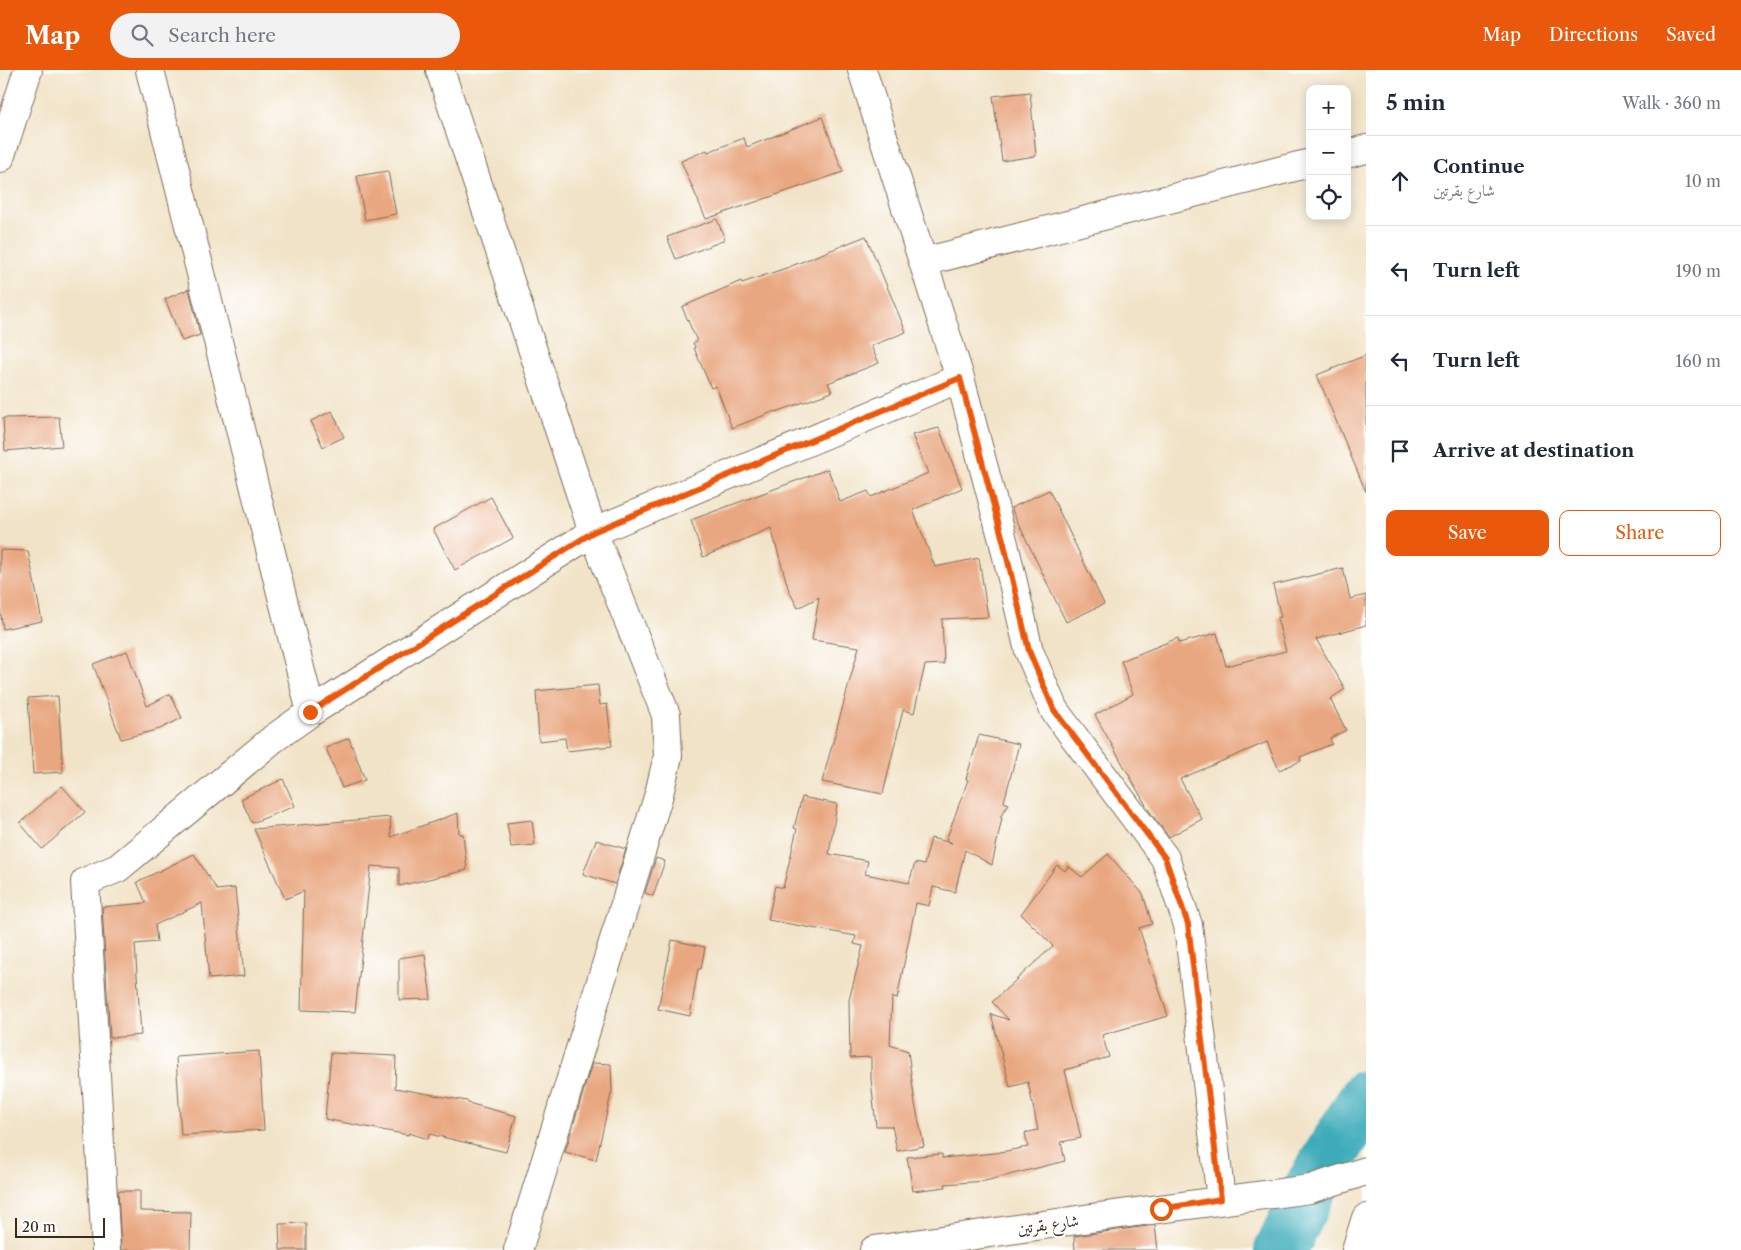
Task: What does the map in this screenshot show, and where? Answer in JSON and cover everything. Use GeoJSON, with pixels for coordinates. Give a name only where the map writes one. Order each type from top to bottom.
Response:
{"type":"FeatureCollection","features":[{"type":"Feature","properties":{"kind":"street"},"geometry":{"type":"LineString","coordinates":[[0,158],[28,70]]}},
{"type":"Feature","properties":{"kind":"street"},"geometry":{"type":"LineString","coordinates":[[150,70],[310,712]]}},
{"type":"Feature","properties":{"kind":"street"},"geometry":{"type":"LineString","coordinates":[[440,70],[593,532],[666,716],[668,756],[659,794],[518,1250]]}},
{"type":"Feature","properties":{"kind":"street"},"geometry":{"type":"LineString","coordinates":[[862,70],[960,378],[1004,544],[1029,651],[1054,710],[1165,858],[1188,924],[1221,1199]]}},
{"type":"Feature","properties":{"kind":"street"},"geometry":{"type":"LineString","coordinates":[[1351,153],[1366,149]]}},
{"type":"Feature","properties":{"kind":"street"},"geometry":{"type":"LineString","coordinates":[[923,262],[1306,164]]}},
{"type":"Feature","properties":{"kind":"street"},"geometry":{"type":"LineString","coordinates":[[106,1250],[85,882],[118,868],[273,739],[310,712],[593,532],[960,378]]}},
{"type":"Feature","properties":{"kind":"street","name":"شارع بقرتين"},"geometry":{"type":"LineString","coordinates":[[874,1250],[1221,1199],[1310,1189],[1366,1171]]}},
{"type":"Feature","properties":{"kind":"street"},"geometry":{"type":"LineString","coordinates":[[1356,1250],[1366,1218]]}},
{"type":"Feature","properties":{"kind":"building"},"geometry":{"type":"Polygon","coordinates":[[[1030,92],[1036,156],[1002,161],[993,96],[1030,92]]]}},
{"type":"Feature","properties":{"kind":"building"},"geometry":{"type":"Polygon","coordinates":[[[822,117],[843,172],[706,219],[681,161],[744,138],[747,147],[822,117]]]}},
{"type":"Feature","properties":{"kind":"building"},"geometry":{"type":"Polygon","coordinates":[[[388,171],[396,214],[365,220],[357,176],[388,171]]]}},
{"type":"Feature","properties":{"kind":"building"},"geometry":{"type":"Polygon","coordinates":[[[717,219],[725,240],[676,259],[667,237],[717,219]]]}},
{"type":"Feature","properties":{"kind":"building"},"geometry":{"type":"Polygon","coordinates":[[[866,236],[906,332],[871,346],[879,363],[828,383],[832,392],[732,428],[716,386],[711,388],[694,348],[693,343],[697,341],[682,307],[741,281],[742,283],[789,267],[866,236]]]}},
{"type":"Feature","properties":{"kind":"building"},"geometry":{"type":"Polygon","coordinates":[[[189,289],[200,335],[182,341],[165,299],[189,289]]]}},
{"type":"Feature","properties":{"kind":"building"},"geometry":{"type":"Polygon","coordinates":[[[1366,355],[1366,492],[1317,375],[1366,355]]]}},
{"type":"Feature","properties":{"kind":"building"},"geometry":{"type":"Polygon","coordinates":[[[332,411],[344,437],[323,447],[311,421],[332,411]]]}},
{"type":"Feature","properties":{"kind":"building"},"geometry":{"type":"Polygon","coordinates":[[[59,417],[62,446],[5,451],[3,418],[59,417]]]}},
{"type":"Feature","properties":{"kind":"building"},"geometry":{"type":"Polygon","coordinates":[[[939,428],[962,488],[913,510],[935,567],[979,558],[988,617],[942,619],[944,664],[925,665],[914,713],[903,710],[883,794],[822,782],[859,647],[812,640],[819,597],[798,608],[789,591],[771,528],[703,557],[691,520],[828,469],[840,502],[868,491],[871,497],[928,473],[912,435],[939,428]]]}},
{"type":"Feature","properties":{"kind":"building"},"geometry":{"type":"Polygon","coordinates":[[[1049,490],[1104,604],[1066,622],[1011,508],[1049,490]]]}},
{"type":"Feature","properties":{"kind":"building"},"geometry":{"type":"Polygon","coordinates":[[[491,497],[513,538],[455,570],[433,529],[491,497]]]}},
{"type":"Feature","properties":{"kind":"building"},"geometry":{"type":"Polygon","coordinates":[[[0,550],[28,551],[42,621],[3,629],[0,610],[0,550]]]}},
{"type":"Feature","properties":{"kind":"building"},"geometry":{"type":"Polygon","coordinates":[[[1343,568],[1350,599],[1366,595],[1366,625],[1316,639],[1345,689],[1330,699],[1346,730],[1330,738],[1332,744],[1300,757],[1301,761],[1279,770],[1267,742],[1180,779],[1202,819],[1169,837],[1148,809],[1095,715],[1133,694],[1121,661],[1178,638],[1179,643],[1217,633],[1226,666],[1286,651],[1277,618],[1281,617],[1273,585],[1343,568]]]}},
{"type":"Feature","properties":{"kind":"building"},"geometry":{"type":"Polygon","coordinates":[[[127,651],[147,706],[170,694],[182,718],[160,729],[121,739],[93,664],[127,651]]]}},
{"type":"Feature","properties":{"kind":"building"},"geometry":{"type":"Polygon","coordinates":[[[598,685],[600,705],[607,704],[612,746],[567,751],[565,738],[539,741],[536,691],[598,685]]]}},
{"type":"Feature","properties":{"kind":"building"},"geometry":{"type":"Polygon","coordinates":[[[58,696],[63,772],[33,774],[28,698],[58,696]]]}},
{"type":"Feature","properties":{"kind":"building"},"geometry":{"type":"Polygon","coordinates":[[[979,735],[1019,744],[1004,802],[1009,804],[1000,817],[1002,818],[992,865],[965,850],[955,892],[933,887],[929,906],[916,903],[897,999],[892,997],[890,1045],[908,1051],[915,1104],[924,1146],[897,1151],[892,1126],[876,1126],[871,1079],[871,1057],[850,1058],[849,1000],[863,946],[854,944],[856,936],[768,920],[775,886],[783,888],[797,829],[794,828],[802,797],[837,804],[829,854],[868,861],[865,874],[909,883],[915,863],[924,865],[931,838],[952,843],[946,840],[968,780],[966,779],[979,735]]]}},
{"type":"Feature","properties":{"kind":"building"},"geometry":{"type":"Polygon","coordinates":[[[349,738],[365,780],[342,788],[326,748],[349,738]]]}},
{"type":"Feature","properties":{"kind":"building"},"geometry":{"type":"Polygon","coordinates":[[[283,779],[295,806],[252,823],[241,799],[283,779]]]}},
{"type":"Feature","properties":{"kind":"building"},"geometry":{"type":"Polygon","coordinates":[[[62,786],[85,812],[42,849],[20,823],[62,786]]]}},
{"type":"Feature","properties":{"kind":"building"},"geometry":{"type":"Polygon","coordinates":[[[458,813],[459,834],[463,834],[467,870],[399,886],[399,868],[371,866],[355,1012],[301,1010],[304,891],[285,899],[254,829],[390,817],[391,837],[458,813]]]}},
{"type":"Feature","properties":{"kind":"building"},"geometry":{"type":"Polygon","coordinates":[[[532,820],[535,845],[511,847],[507,823],[532,820]]]}},
{"type":"Feature","properties":{"kind":"building"},"geometry":{"type":"Polygon","coordinates":[[[596,840],[626,849],[615,884],[583,874],[596,840]]]}},
{"type":"Feature","properties":{"kind":"building"},"geometry":{"type":"Polygon","coordinates":[[[194,854],[217,890],[235,888],[244,976],[209,979],[202,903],[155,925],[157,942],[135,944],[141,1035],[110,1038],[102,907],[146,903],[137,882],[194,854]]]}},
{"type":"Feature","properties":{"kind":"building"},"geometry":{"type":"Polygon","coordinates":[[[1108,854],[1143,894],[1152,924],[1139,928],[1168,1016],[1102,1035],[1109,1057],[1065,1070],[1081,1138],[1061,1142],[1065,1161],[985,1181],[945,1184],[946,1187],[913,1191],[907,1157],[942,1154],[942,1158],[995,1153],[1028,1147],[1025,1133],[1038,1130],[1028,1082],[1010,1087],[991,1014],[1009,1020],[992,1002],[1053,946],[1021,914],[1057,865],[1065,871],[1068,866],[1082,877],[1108,854]]]}},
{"type":"Feature","properties":{"kind":"building"},"geometry":{"type":"Polygon","coordinates":[[[656,858],[665,861],[653,896],[645,893],[656,858]]]}},
{"type":"Feature","properties":{"kind":"building"},"geometry":{"type":"Polygon","coordinates":[[[672,940],[705,947],[701,969],[698,969],[690,1016],[658,1009],[672,940]]]}},
{"type":"Feature","properties":{"kind":"building"},"geometry":{"type":"Polygon","coordinates":[[[425,954],[431,999],[399,1000],[399,958],[425,954]]]}},
{"type":"Feature","properties":{"kind":"building"},"geometry":{"type":"Polygon","coordinates":[[[259,1051],[264,1130],[181,1135],[176,1057],[259,1051]]]}},
{"type":"Feature","properties":{"kind":"building"},"geometry":{"type":"Polygon","coordinates":[[[331,1053],[396,1056],[395,1088],[467,1101],[468,1103],[516,1116],[506,1152],[429,1134],[428,1139],[409,1133],[408,1135],[325,1119],[331,1053]]]}},
{"type":"Feature","properties":{"kind":"building"},"geometry":{"type":"Polygon","coordinates":[[[592,1063],[611,1064],[612,1090],[596,1160],[565,1152],[592,1063]]]}},
{"type":"Feature","properties":{"kind":"building"},"geometry":{"type":"Polygon","coordinates":[[[118,1191],[140,1191],[140,1211],[191,1212],[190,1250],[121,1250],[118,1191]]]}},
{"type":"Feature","properties":{"kind":"building"},"geometry":{"type":"Polygon","coordinates":[[[306,1223],[306,1250],[280,1250],[279,1224],[306,1223]]]}},
{"type":"Feature","properties":{"kind":"building"},"geometry":{"type":"Polygon","coordinates":[[[1155,1225],[1158,1250],[1075,1250],[1074,1236],[1155,1225]]]}},
{"type":"Feature","properties":{"kind":"waterway"},"geometry":{"type":"LineString","coordinates":[[1281,1250],[1310,1189],[1366,1097]]}},
{"type":"Feature","properties":{"kind":"route"},"geometry":{"type":"LineString","coordinates":[[310,712],[593,532],[960,378],[1004,544],[1029,651],[1054,710],[1165,858],[1188,924],[1221,1199],[1161,1209]]}}]}
